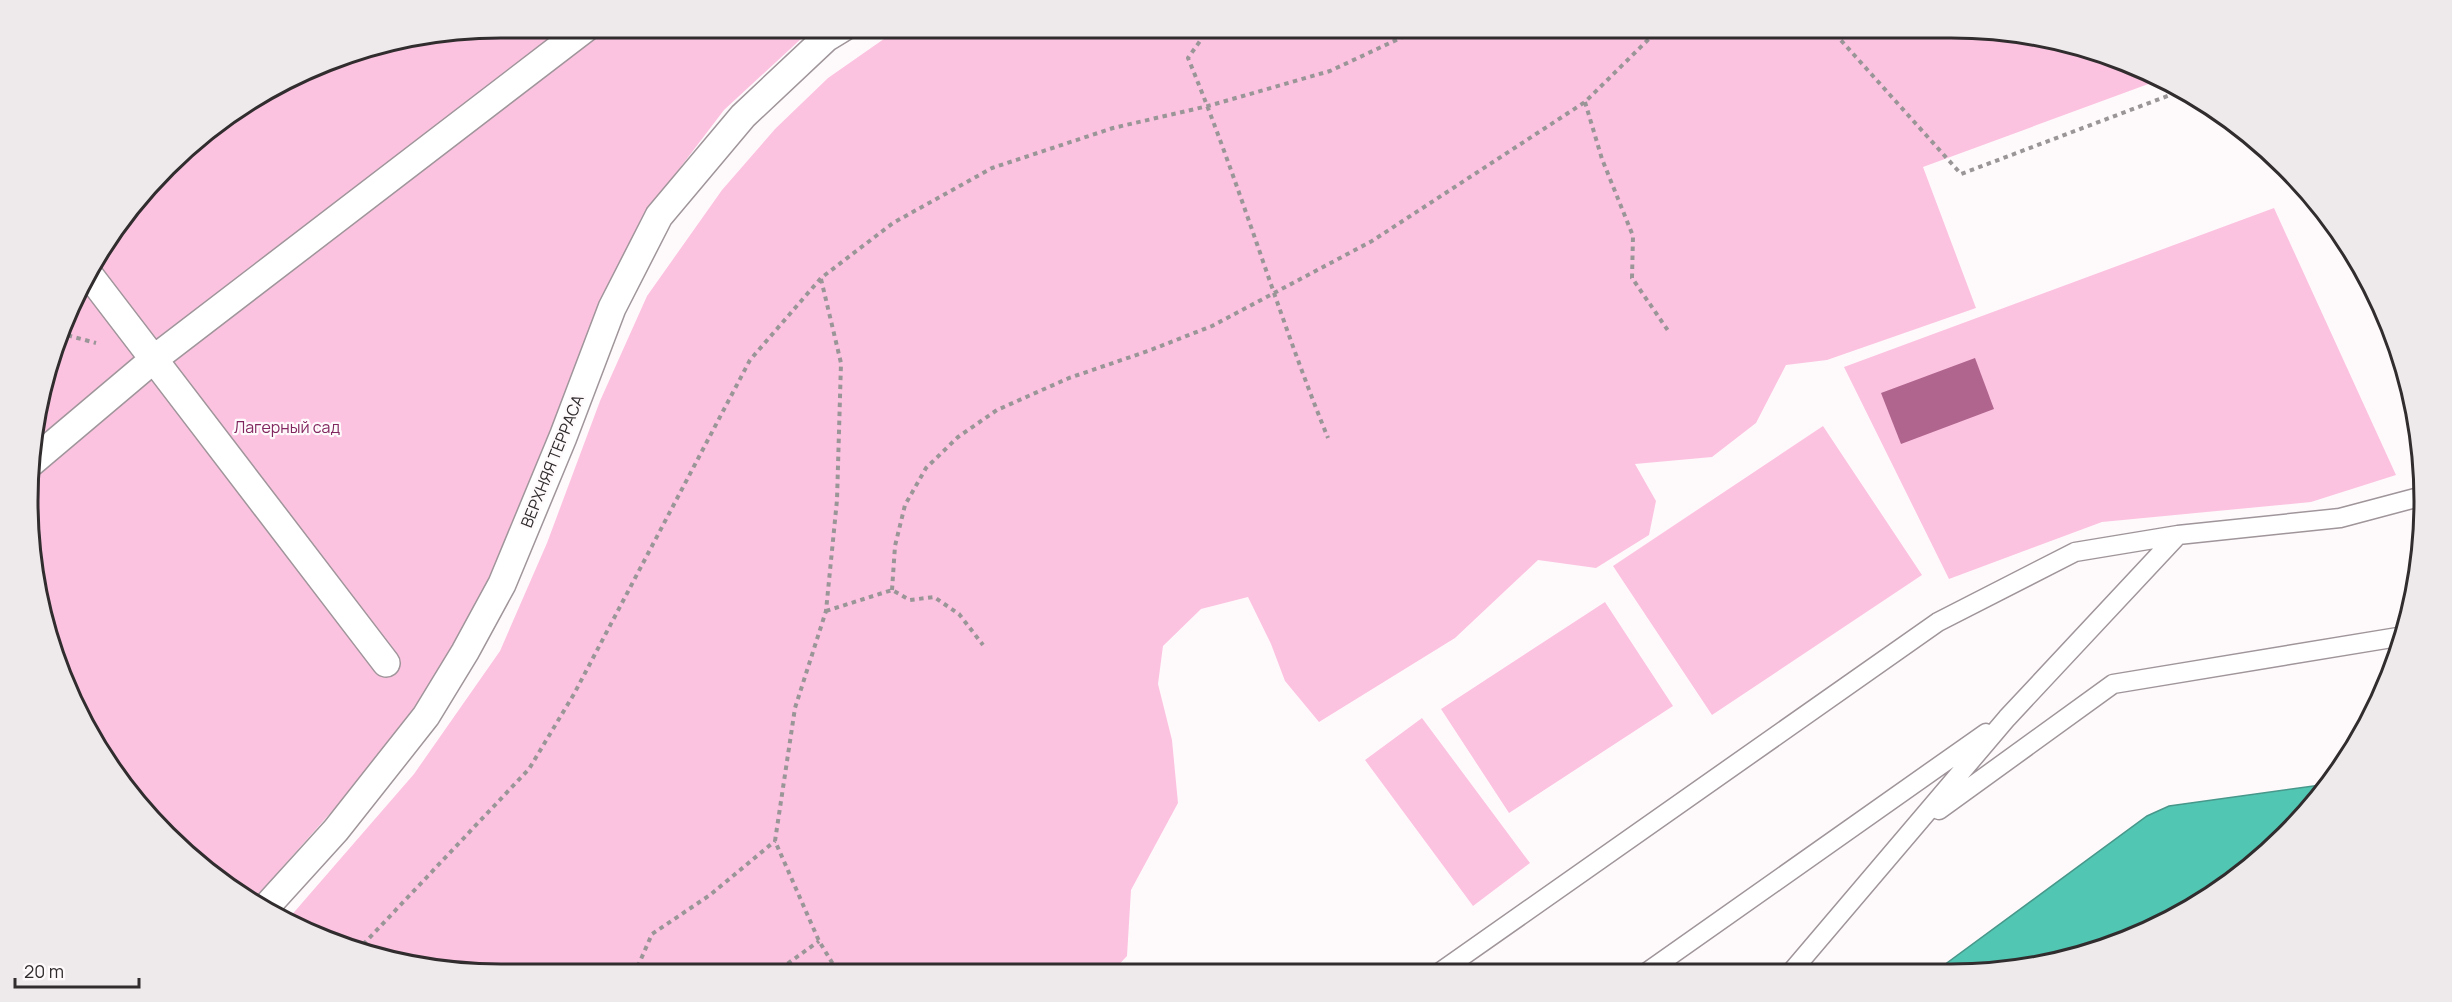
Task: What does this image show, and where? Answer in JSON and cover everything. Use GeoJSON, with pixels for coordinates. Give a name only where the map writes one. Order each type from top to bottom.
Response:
{"type":"FeatureCollection","features":[{"type":"Feature","properties":{"kind":"street"},"geometry":{"type":"LineString","coordinates":[[40,456],[154,359],[573,38]]}},
{"type":"Feature","properties":{"kind":"street","name":"ВЕРХНЯЯ ТЕРРАСА"},"geometry":{"type":"LineString","coordinates":[[270,903],[336,830],[426,716],[465,652],[502,584],[612,308],[659,216],[743,116],[826,38]]}},
{"type":"Feature","properties":{"kind":"street"},"geometry":{"type":"LineString","coordinates":[[94,281],[386,663]]}},
{"type":"Feature","properties":{"kind":"lane"},"geometry":{"type":"LineString","coordinates":[[1451,964],[1938,622],[2075,552],[2178,535],[2340,518],[2414,498]]}},
{"type":"Feature","properties":{"kind":"lane"},"geometry":{"type":"LineString","coordinates":[[1799,964],[2007,718],[2178,535]]}},
{"type":"Feature","properties":{"kind":"lane"},"geometry":{"type":"LineString","coordinates":[[1915,826],[2113,684],[2394,638]]}},
{"type":"Feature","properties":{"kind":"lane"},"geometry":{"type":"LineString","coordinates":[[1658,964],[2007,718]]}},
{"type":"Feature","properties":{"kind":"path"},"geometry":{"type":"LineString","coordinates":[[1202,38],[1188,58],[1208,106],[1308,388],[1328,438]]}},
{"type":"Feature","properties":{"kind":"path"},"geometry":{"type":"LineString","coordinates":[[364,944],[529,769],[574,694],[750,360],[821,278],[893,223],[992,168],[1113,128],[1208,106],[1330,71],[1400,38]]}},
{"type":"Feature","properties":{"kind":"path"},"geometry":{"type":"LineString","coordinates":[[892,590],[895,546],[904,505],[926,468],[958,437],[997,410],[1069,378],[1149,351],[1212,326],[1372,241],[1585,102],[1650,38]]}},
{"type":"Feature","properties":{"kind":"path"},"geometry":{"type":"LineString","coordinates":[[1839,38],[1961,174],[2172,94]]}},
{"type":"Feature","properties":{"kind":"path"},"geometry":{"type":"LineString","coordinates":[[1585,102],[1602,159],[1633,236],[1632,278],[1670,332]]}},
{"type":"Feature","properties":{"kind":"path"},"geometry":{"type":"LineString","coordinates":[[821,278],[841,363],[837,500],[826,611],[795,708],[775,841],[819,941],[833,964]]}},
{"type":"Feature","properties":{"kind":"path"},"geometry":{"type":"LineString","coordinates":[[826,611],[892,590],[910,600],[934,597],[959,614],[982,645]]}},
{"type":"Feature","properties":{"kind":"path"},"geometry":{"type":"LineString","coordinates":[[639,964],[652,934],[710,895],[775,841]]}},
{"type":"Feature","properties":{"kind":"path"},"geometry":{"type":"LineString","coordinates":[[787,964],[819,941]]}},
{"type":"Feature","properties":{"kind":"green space","name":"Лагерный сад"},"geometry":{"type":"Polygon","coordinates":[[[471,38],[802,38],[724,110],[641,219],[492,576],[444,666],[350,791],[258,895],[219,869],[173,829],[133,783],[85,706],[62,650],[46,591],[38,531],[38,471],[46,411],[53,381],[73,324],[100,269],[133,219],[153,195],[173,173],[219,133],[296,85],[352,62],[411,46],[471,38]]]}},
{"type":"Feature","properties":{"kind":"green space"},"geometry":{"type":"Polygon","coordinates":[[[885,38],[1981,38],[2041,46],[2071,53],[2151,83],[1923,167],[1976,308],[1827,360],[1786,365],[1756,423],[1712,457],[1635,464],[1656,501],[1649,535],[1596,568],[1538,560],[1455,638],[1319,722],[1285,681],[1271,644],[1248,597],[1201,609],[1163,646],[1158,684],[1172,740],[1178,803],[1131,890],[1127,956],[1119,964],[471,964],[411,956],[381,949],[352,940],[292,915],[414,774],[500,651],[547,543],[600,401],[647,296],[722,190],[775,129],[828,78],[885,38]]]}},
{"type":"Feature","properties":{"kind":"green space"},"geometry":{"type":"Polygon","coordinates":[[[2274,208],[2396,475],[2311,502],[2102,522],[1949,579],[1844,367],[2274,208]]]}},
{"type":"Feature","properties":{"kind":"green space"},"geometry":{"type":"Polygon","coordinates":[[[1823,426],[1922,575],[1712,715],[1613,566],[1823,426]]]}},
{"type":"Feature","properties":{"kind":"green space"},"geometry":{"type":"Polygon","coordinates":[[[1605,602],[1673,706],[1509,813],[1441,709],[1605,602]]]}},
{"type":"Feature","properties":{"kind":"green space"},"geometry":{"type":"Polygon","coordinates":[[[1422,718],[1530,863],[1473,906],[1365,760],[1422,718]]]}},
{"type":"Feature","properties":{"kind":"shaded area"},"geometry":{"type":"Polygon","coordinates":[[[2317,786],[2279,829],[2233,869],[2156,917],[2100,940],[2041,956],[1981,964],[1946,964],[2147,816],[2169,806],[2317,786]]]}},
{"type":"Feature","properties":{"kind":"building"},"geometry":{"type":"Polygon","coordinates":[[[1975,358],[1994,409],[1901,444],[1881,393],[1975,358]]]}}]}
